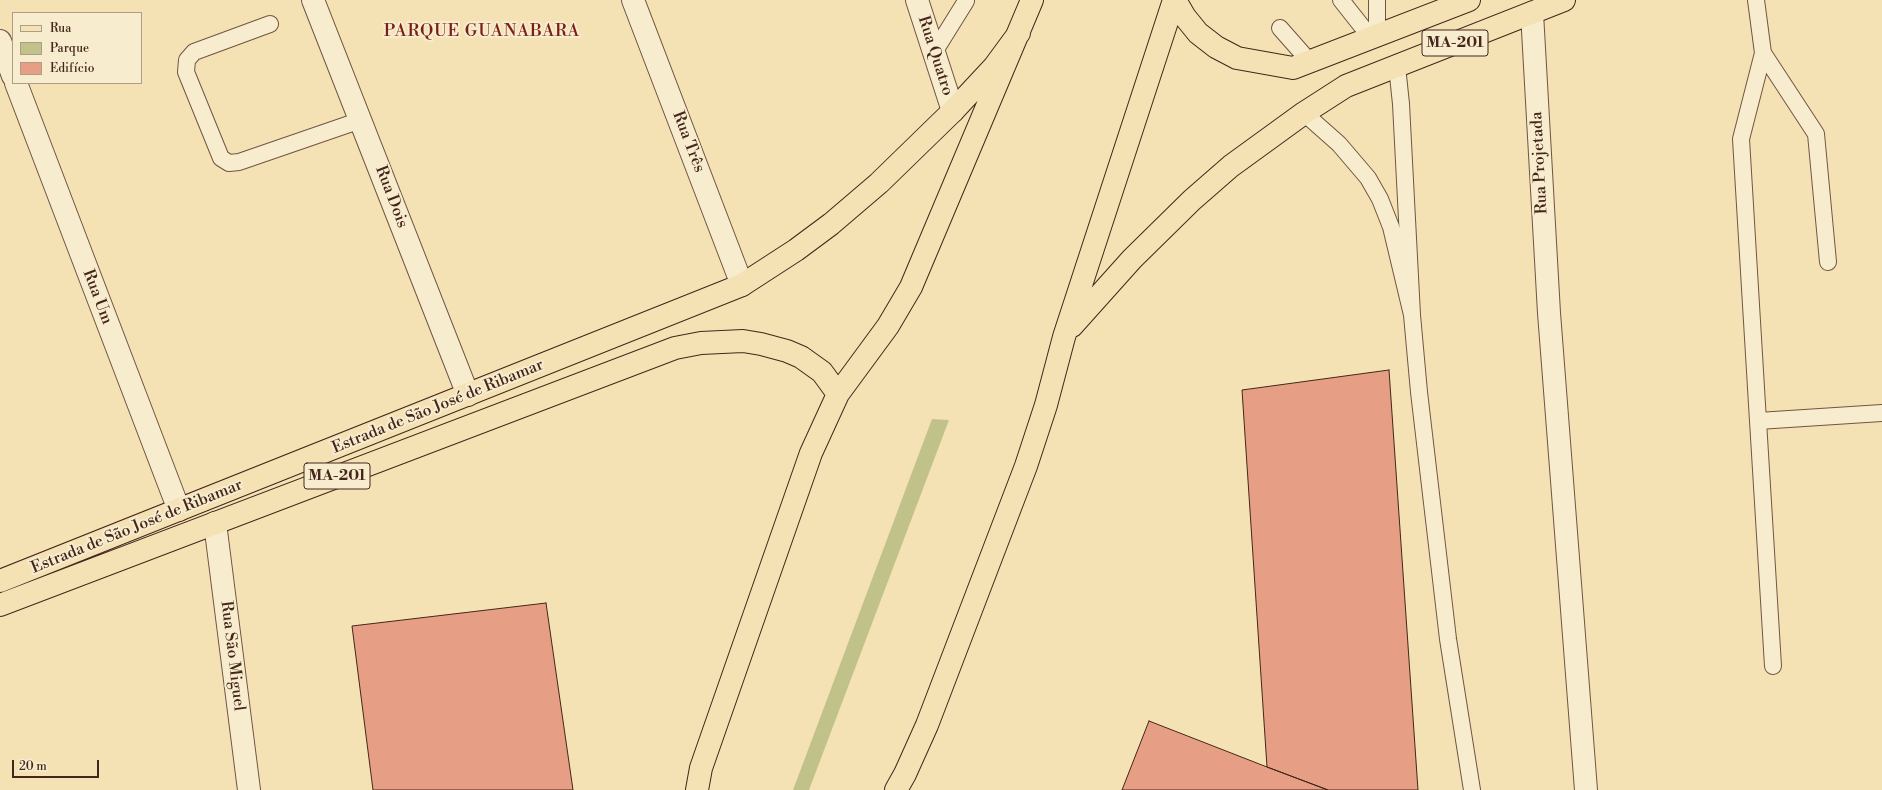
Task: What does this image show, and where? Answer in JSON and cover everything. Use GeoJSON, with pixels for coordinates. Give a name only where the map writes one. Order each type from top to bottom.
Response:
{"type":"FeatureCollection","features":[{"type":"Feature","properties":{"kind":"main road"},"geometry":{"type":"LineString","coordinates":[[697,790],[700,768],[809,461],[838,394],[888,326],[911,287],[1019,34],[1032,0]]}},
{"type":"Feature","properties":{"kind":"main road"},"geometry":{"type":"LineString","coordinates":[[1174,0],[1185,17],[1198,32],[1216,47],[1237,58],[1302,65]]}},
{"type":"Feature","properties":{"kind":"main road"},"geometry":{"type":"LineString","coordinates":[[896,790],[905,774],[927,725],[1026,466],[1046,405],[1064,337],[1174,0]]}},
{"type":"Feature","properties":{"kind":"main road","name":"MA-201"},"geometry":{"type":"LineString","coordinates":[[1302,65],[1469,0]]}},
{"type":"Feature","properties":{"kind":"main road","name":"MA-201"},"geometry":{"type":"LineString","coordinates":[[1304,113],[1346,86],[1564,0]]}},
{"type":"Feature","properties":{"kind":"main road","name":"Estrada de São José de Ribamar"},"geometry":{"type":"LineString","coordinates":[[0,581],[742,285],[796,250],[831,224],[879,183],[953,111],[994,67],[1019,34]]}},
{"type":"Feature","properties":{"kind":"main road"},"geometry":{"type":"LineString","coordinates":[[1064,337],[1086,308],[1132,259],[1192,200],[1231,166],[1304,113]]}},
{"type":"Feature","properties":{"kind":"main road","name":"Estrada de São José de Ribamar"},"geometry":{"type":"LineString","coordinates":[[0,605],[674,348],[701,343],[743,341],[787,350],[801,357],[822,372],[838,394]]}},
{"type":"Feature","properties":{"kind":"main road"},"geometry":{"type":"LineString","coordinates":[[0,590],[70,564],[97,548],[109,538]]}},
{"type":"Feature","properties":{"kind":"street","name":"Rua Dois"},"geometry":{"type":"LineString","coordinates":[[313,0],[468,395]]}},
{"type":"Feature","properties":{"kind":"street","name":"Rua Três"},"geometry":{"type":"LineString","coordinates":[[633,0],[742,285]]}},
{"type":"Feature","properties":{"kind":"street","name":"Rua Quatro"},"geometry":{"type":"LineString","coordinates":[[917,0],[933,54],[953,111]]}},
{"type":"Feature","properties":{"kind":"street","name":"Rua Projetada"},"geometry":{"type":"LineString","coordinates":[[1532,13],[1548,313],[1586,790]]}},
{"type":"Feature","properties":{"kind":"street"},"geometry":{"type":"LineString","coordinates":[[0,41],[12,73]]}},
{"type":"Feature","properties":{"kind":"street","name":"Rua Um"},"geometry":{"type":"LineString","coordinates":[[16,84],[179,510]]}},
{"type":"Feature","properties":{"kind":"street","name":"Rua São Miguel"},"geometry":{"type":"LineString","coordinates":[[215,523],[249,790]]}},
{"type":"Feature","properties":{"kind":"lane"},"geometry":{"type":"LineString","coordinates":[[1340,0],[1374,37]]}},
{"type":"Feature","properties":{"kind":"lane"},"geometry":{"type":"LineString","coordinates":[[1374,37],[1377,0]]}},
{"type":"Feature","properties":{"kind":"lane"},"geometry":{"type":"LineString","coordinates":[[1756,0],[1763,53],[1741,139],[1773,666]]}},
{"type":"Feature","properties":{"kind":"lane"},"geometry":{"type":"LineString","coordinates":[[933,54],[966,1]]}},
{"type":"Feature","properties":{"kind":"lane"},"geometry":{"type":"LineString","coordinates":[[270,24],[194,52],[186,60],[186,72],[221,158],[229,163],[239,162],[361,120]]}},
{"type":"Feature","properties":{"kind":"lane"},"geometry":{"type":"LineString","coordinates":[[1280,28],[1302,65]]}},
{"type":"Feature","properties":{"kind":"lane"},"geometry":{"type":"LineString","coordinates":[[1763,53],[1816,134],[1828,262]]}},
{"type":"Feature","properties":{"kind":"lane"},"geometry":{"type":"LineString","coordinates":[[1397,66],[1412,315],[1419,392],[1448,639],[1472,790]]}},
{"type":"Feature","properties":{"kind":"lane"},"geometry":{"type":"LineString","coordinates":[[1304,113],[1339,144],[1368,178],[1380,199],[1391,227],[1412,315]]}},
{"type":"Feature","properties":{"kind":"lane"},"geometry":{"type":"LineString","coordinates":[[1758,421],[1882,413]]}},
{"type":"Feature","properties":{"kind":"green space"},"geometry":{"type":"Polygon","coordinates":[[[932,419],[949,420],[809,790],[793,790],[932,419]]]}},
{"type":"Feature","properties":{"kind":"building"},"geometry":{"type":"Polygon","coordinates":[[[1389,370],[1418,790],[1328,790],[1267,767],[1242,390],[1389,370]]]}},
{"type":"Feature","properties":{"kind":"building"},"geometry":{"type":"Polygon","coordinates":[[[546,603],[573,790],[373,790],[352,626],[546,603]]]}},
{"type":"Feature","properties":{"kind":"building"},"geometry":{"type":"Polygon","coordinates":[[[1149,721],[1267,767],[1328,790],[1122,790],[1149,721]]]}},
{"type":"Feature","properties":{"kind":"district","name":"PARQUE GUANABARA"},"geometry":{"type":"Point","coordinates":[482,32]}}]}
